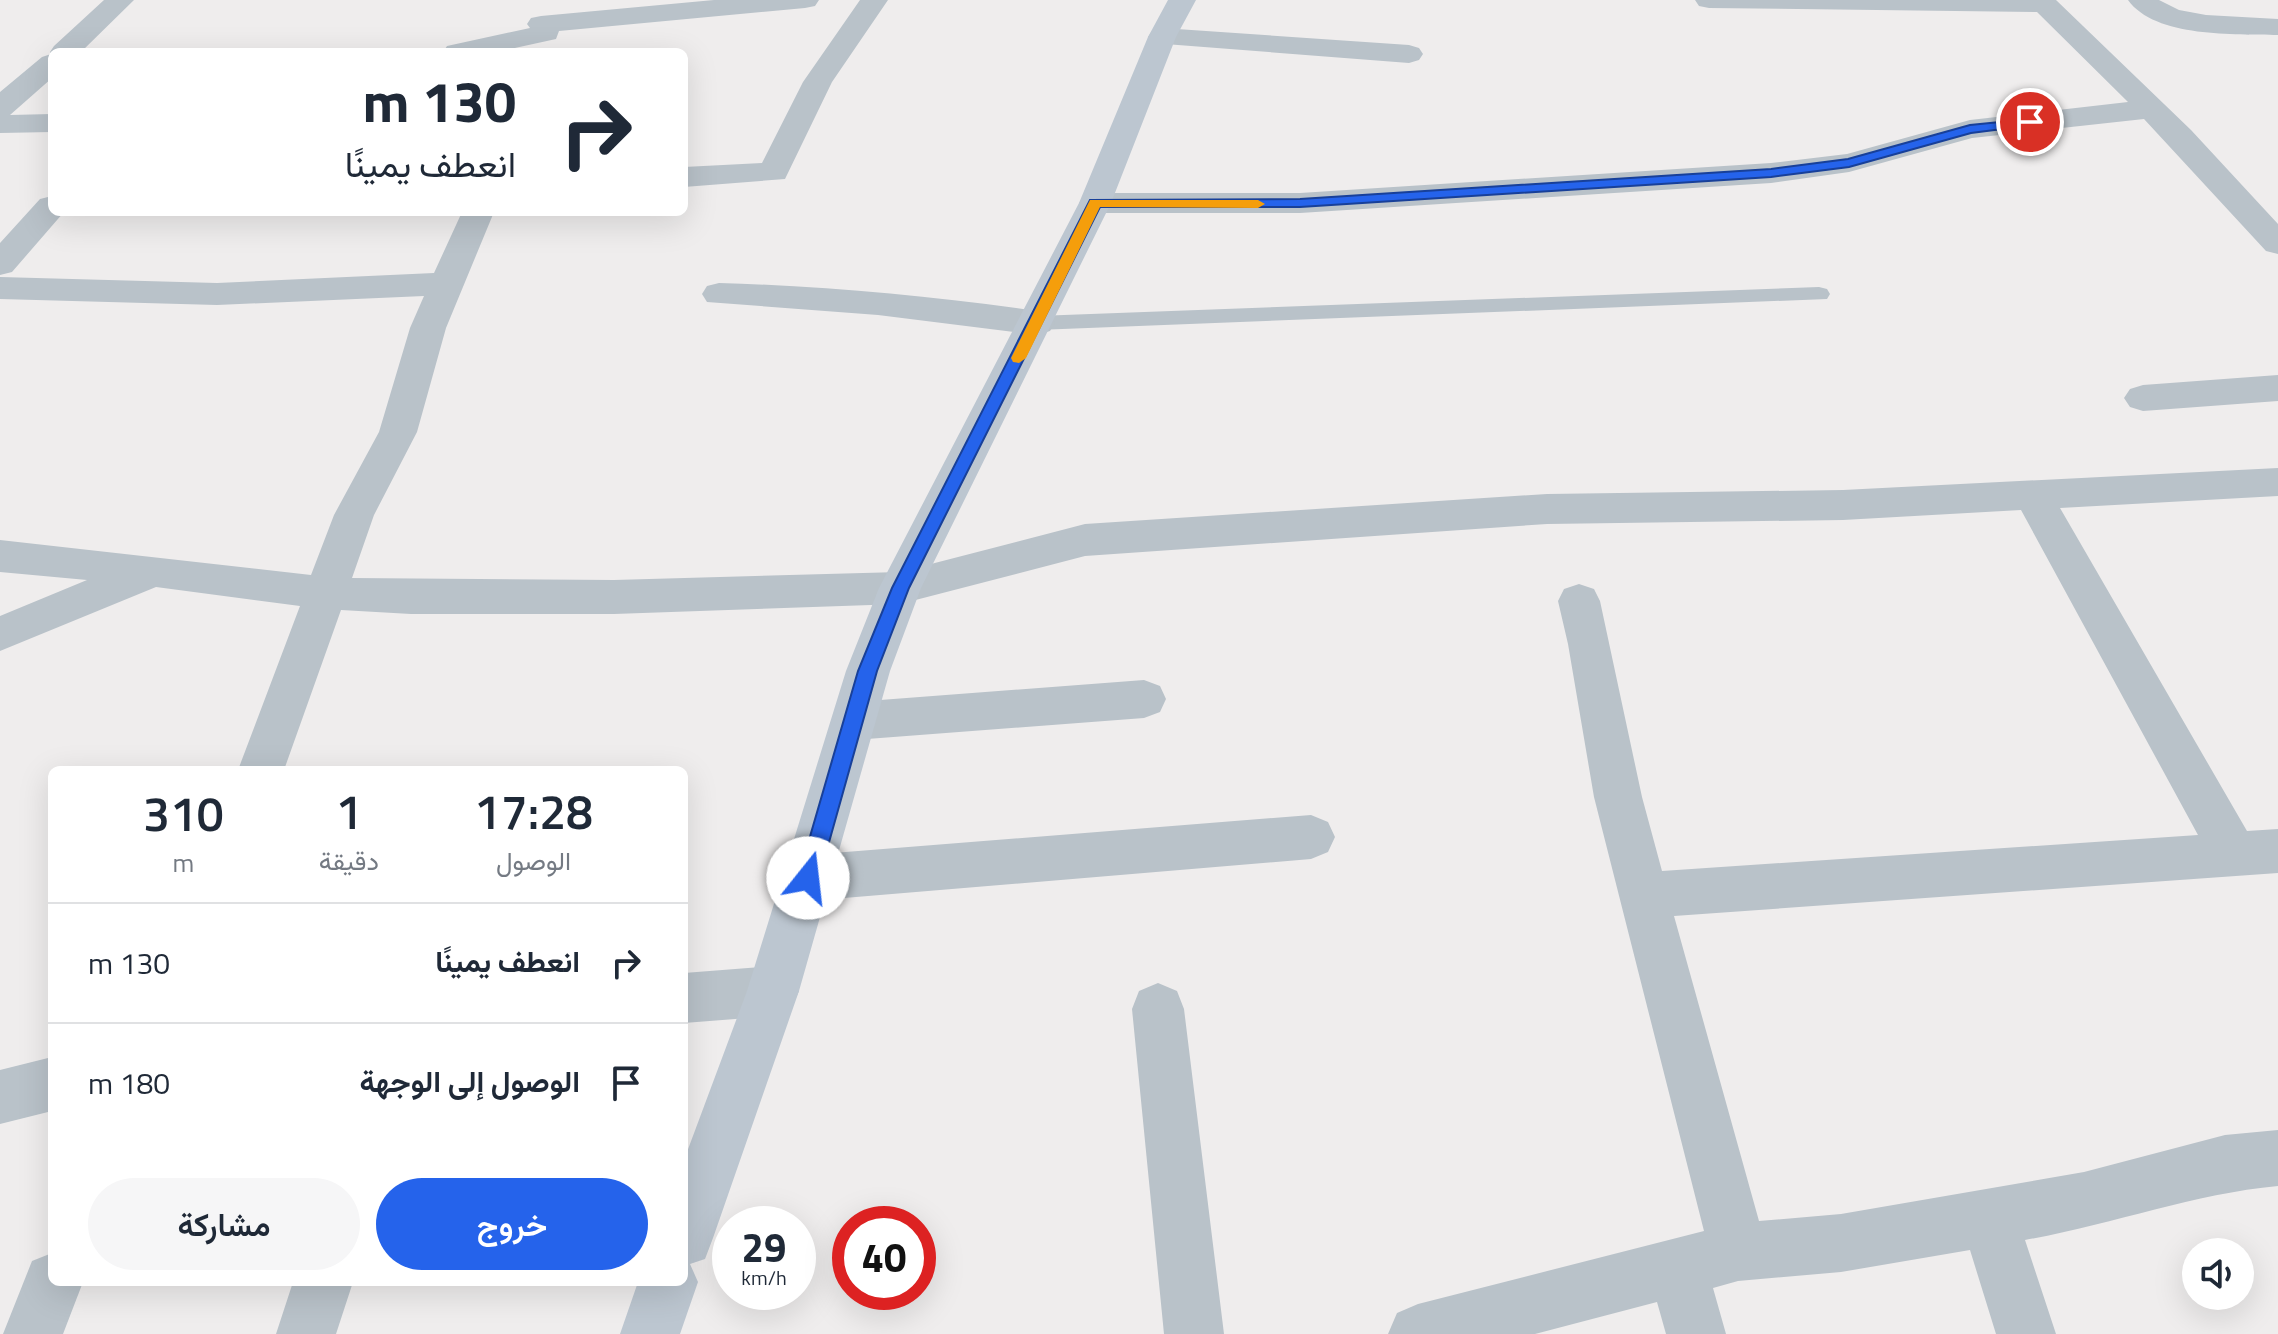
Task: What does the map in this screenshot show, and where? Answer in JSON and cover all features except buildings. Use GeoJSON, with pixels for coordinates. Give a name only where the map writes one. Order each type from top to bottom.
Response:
{"type":"FeatureCollection","features":[{"type":"Feature","properties":{"kind":"street"},"geometry":{"type":"LineString","coordinates":[[68,48],[120,0]]}},
{"type":"Feature","properties":{"kind":"street"},"geometry":{"type":"LineString","coordinates":[[470,48],[540,27],[805,0]]}},
{"type":"Feature","properties":{"kind":"street"},"geometry":{"type":"LineString","coordinates":[[688,177],[774,172],[800,111],[843,39],[874,0]]}},
{"type":"Feature","properties":{"kind":"street"},"geometry":{"type":"LineString","coordinates":[[688,1227],[773,991],[868,671],[900,588],[1037,323],[1095,203],[1162,37],[1182,0]]}},
{"type":"Feature","properties":{"kind":"street"},"geometry":{"type":"LineString","coordinates":[[1709,0],[2042,2],[2180,137],[2278,244]]}},
{"type":"Feature","properties":{"kind":"street"},"geometry":{"type":"LineString","coordinates":[[2142,0],[2167,15],[2197,22],[2278,27]]}},
{"type":"Feature","properties":{"kind":"street"},"geometry":{"type":"LineString","coordinates":[[1162,37],[1409,54]]}},
{"type":"Feature","properties":{"kind":"street"},"geometry":{"type":"LineString","coordinates":[[0,108],[48,66]]}},
{"type":"Feature","properties":{"kind":"street"},"geometry":{"type":"LineString","coordinates":[[1095,203],[1300,203],[1771,173],[1849,163],[1970,129],[2150,109]]}},
{"type":"Feature","properties":{"kind":"street"},"geometry":{"type":"LineString","coordinates":[[0,124],[48,123]]}},
{"type":"Feature","properties":{"kind":"street"},"geometry":{"type":"LineString","coordinates":[[0,264],[48,210]]}},
{"type":"Feature","properties":{"kind":"street"},"geometry":{"type":"LineString","coordinates":[[262,766],[354,515],[398,432],[428,328],[476,216]]}},
{"type":"Feature","properties":{"kind":"street"},"geometry":{"type":"LineString","coordinates":[[0,288],[217,294],[448,284]]}},
{"type":"Feature","properties":{"kind":"street"},"geometry":{"type":"LineString","coordinates":[[719,294],[771,295],[949,310],[1037,323]]}},
{"type":"Feature","properties":{"kind":"street"},"geometry":{"type":"LineString","coordinates":[[2143,398],[2278,388]]}},
{"type":"Feature","properties":{"kind":"street"},"geometry":{"type":"LineString","coordinates":[[0,556],[154,571],[327,593],[411,597],[614,597],[900,588],[1085,540],[1547,509],[1843,505],[2278,482]]}},
{"type":"Feature","properties":{"kind":"street"},"geometry":{"type":"LineString","coordinates":[[1645,895],[2256,852],[2032,494]]}},
{"type":"Feature","properties":{"kind":"street"},"geometry":{"type":"LineString","coordinates":[[0,634],[154,571]]}},
{"type":"Feature","properties":{"kind":"street"},"geometry":{"type":"LineString","coordinates":[[1579,601],[1618,797],[1738,1252]]}},
{"type":"Feature","properties":{"kind":"street"},"geometry":{"type":"LineString","coordinates":[[854,721],[1144,699]]}},
{"type":"Feature","properties":{"kind":"street"},"geometry":{"type":"LineString","coordinates":[[808,878],[1311,837]]}},
{"type":"Feature","properties":{"kind":"street"},"geometry":{"type":"LineString","coordinates":[[688,998],[773,991]]}},
{"type":"Feature","properties":{"kind":"street"},"geometry":{"type":"LineString","coordinates":[[1158,1009],[1194,1334]]}},
{"type":"Feature","properties":{"kind":"street"},"geometry":{"type":"LineString","coordinates":[[0,1097],[48,1085]]}},
{"type":"Feature","properties":{"kind":"street"},"geometry":{"type":"LineString","coordinates":[[1418,1334],[1738,1252],[1841,1243],[2084,1201],[2225,1163],[2278,1158]]}},
{"type":"Feature","properties":{"kind":"street"},"geometry":{"type":"LineString","coordinates":[[1989,1217],[2026,1334]]}},
{"type":"Feature","properties":{"kind":"street"},"geometry":{"type":"LineString","coordinates":[[1677,1266],[1696,1334]]}},
{"type":"Feature","properties":{"kind":"street"},"geometry":{"type":"LineString","coordinates":[[33,1334],[51,1286]]}},
{"type":"Feature","properties":{"kind":"street"},"geometry":{"type":"LineString","coordinates":[[306,1334],[322,1286]]}},
{"type":"Feature","properties":{"kind":"street"},"geometry":{"type":"LineString","coordinates":[[650,1334],[667,1286]]}},
{"type":"Feature","properties":{"kind":"lane"},"geometry":{"type":"LineString","coordinates":[[1037,323],[1819,294]]}},
{"type":"Feature","properties":{"kind":"slow traffic"},"geometry":{"type":"LineString","coordinates":[[1019,358],[1095,203],[1258,204]]}},
{"type":"Feature","properties":{"kind":"route"},"geometry":{"type":"LineString","coordinates":[[808,878],[868,671],[900,588],[1037,323],[1095,203],[1300,203],[1771,173],[1849,163],[1970,129],[2030,122]]}}]}
